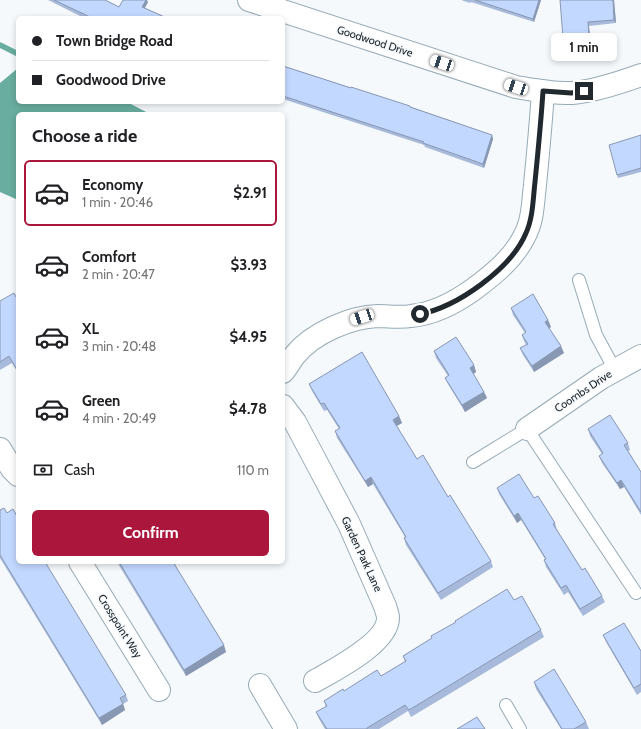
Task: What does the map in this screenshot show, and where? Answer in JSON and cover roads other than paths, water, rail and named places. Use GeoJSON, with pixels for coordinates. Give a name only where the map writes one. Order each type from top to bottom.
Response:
{"type":"FeatureCollection","features":[{"type":"Feature","properties":{"kind":"street","name":"Goodwood Drive"},"geometry":{"type":"LineString","coordinates":[[250,0],[516,87],[571,93],[598,89],[641,75]]}},
{"type":"Feature","properties":{"kind":"street"},"geometry":{"type":"LineString","coordinates":[[285,369],[296,354],[312,340],[338,325],[362,317],[410,317],[430,312],[465,295],[493,275],[517,250],[526,233],[531,216],[541,128],[543,91]]}},
{"type":"Feature","properties":{"kind":"street","name":"Coombs Drive"},"geometry":{"type":"LineString","coordinates":[[527,429],[601,378],[641,356]]}},
{"type":"Feature","properties":{"kind":"street","name":"Garden Park Lane"},"geometry":{"type":"LineString","coordinates":[[285,409],[302,436],[348,524],[385,606],[388,618],[386,625],[377,639],[368,649],[315,681]]}},
{"type":"Feature","properties":{"kind":"street"},"geometry":{"type":"LineString","coordinates":[[0,449],[16,473]]}},
{"type":"Feature","properties":{"kind":"street","name":"Crosspoint Way"},"geometry":{"type":"LineString","coordinates":[[81,564],[159,690]]}},
{"type":"Feature","properties":{"kind":"street"},"geometry":{"type":"LineString","coordinates":[[260,685],[286,729]]}},
{"type":"Feature","properties":{"kind":"lane"},"geometry":{"type":"LineString","coordinates":[[579,280],[596,335],[615,370]]}},
{"type":"Feature","properties":{"kind":"lane"},"geometry":{"type":"LineString","coordinates":[[473,462],[527,429],[636,593]]}},
{"type":"Feature","properties":{"kind":"lane"},"geometry":{"type":"LineString","coordinates":[[506,705],[520,729]]}},
{"type":"Feature","properties":{"kind":"waterway"},"geometry":{"type":"LineString","coordinates":[[0,45],[16,53]]}}]}
